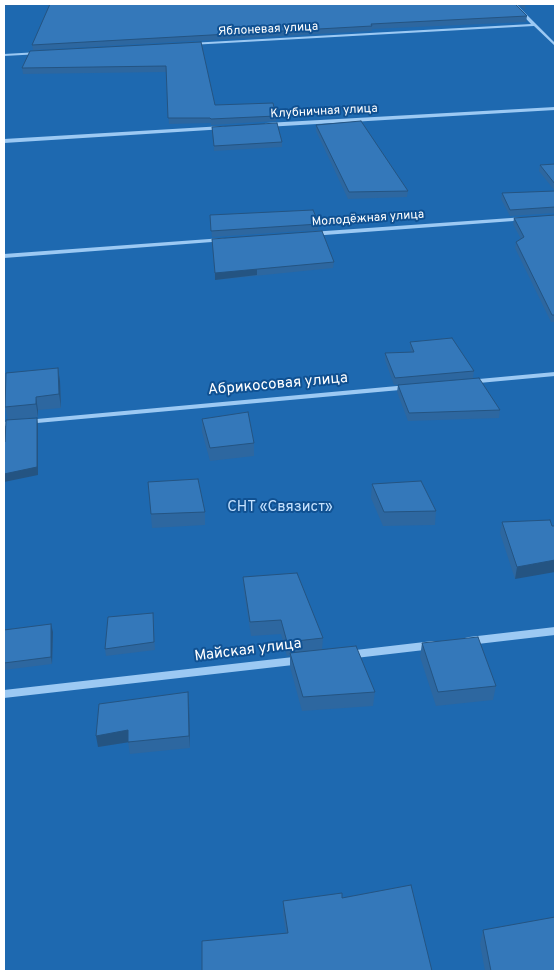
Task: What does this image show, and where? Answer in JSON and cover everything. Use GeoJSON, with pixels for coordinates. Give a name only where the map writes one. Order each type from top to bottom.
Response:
{"type":"FeatureCollection","features":[{"type":"Feature","properties":{"kind":"street"},"geometry":{"type":"LineString","coordinates":[[514,4],[555,44]]}},
{"type":"Feature","properties":{"kind":"street","name":"Яблоневая улица"},"geometry":{"type":"LineString","coordinates":[[180,45],[534,25]]}},
{"type":"Feature","properties":{"kind":"street"},"geometry":{"type":"LineString","coordinates":[[4,55],[43,52]]}},
{"type":"Feature","properties":{"kind":"street","name":"Клубничная улица"},"geometry":{"type":"LineString","coordinates":[[260,126],[555,108]]}},
{"type":"Feature","properties":{"kind":"street"},"geometry":{"type":"LineString","coordinates":[[4,141],[230,127]]}},
{"type":"Feature","properties":{"kind":"street","name":"Молодёжная улица"},"geometry":{"type":"LineString","coordinates":[[299,235],[536,218]]}},
{"type":"Feature","properties":{"kind":"street"},"geometry":{"type":"LineString","coordinates":[[4,256],[230,240]]}},
{"type":"Feature","properties":{"kind":"street"},"geometry":{"type":"LineString","coordinates":[[457,383],[555,374]]}},
{"type":"Feature","properties":{"kind":"street","name":"Абрикосовая улица"},"geometry":{"type":"LineString","coordinates":[[4,424],[417,386]]}},
{"type":"Feature","properties":{"kind":"street"},"geometry":{"type":"LineString","coordinates":[[339,656],[555,631]]}},
{"type":"Feature","properties":{"kind":"street","name":"Майская улица"},"geometry":{"type":"LineString","coordinates":[[4,694],[309,659]]}},
{"type":"Feature","properties":{"kind":"green space","name":"СНТ «Связист»"},"geometry":{"type":"Polygon","coordinates":[[[4,4],[555,4],[555,971],[4,971],[4,4]]]}},
{"type":"Feature","properties":{"kind":"building"},"geometry":{"type":"Polygon","coordinates":[[[50,4],[515,4],[527,16],[32,45],[50,4]]]}},
{"type":"Feature","properties":{"kind":"building"},"geometry":{"type":"Polygon","coordinates":[[[201,42],[215,105],[273,103],[276,116],[211,119],[168,118],[166,66],[22,68],[30,51],[201,42]]]}},
{"type":"Feature","properties":{"kind":"building"},"geometry":{"type":"Polygon","coordinates":[[[361,121],[408,191],[349,192],[316,125],[361,121]]]}},
{"type":"Feature","properties":{"kind":"building"},"geometry":{"type":"Polygon","coordinates":[[[277,123],[282,142],[214,146],[212,127],[277,123]]]}},
{"type":"Feature","properties":{"kind":"building"},"geometry":{"type":"Polygon","coordinates":[[[555,164],[555,184],[540,165],[555,164]]]}},
{"type":"Feature","properties":{"kind":"building"},"geometry":{"type":"Polygon","coordinates":[[[555,191],[555,207],[510,210],[502,193],[555,191]]]}},
{"type":"Feature","properties":{"kind":"building"},"geometry":{"type":"Polygon","coordinates":[[[313,210],[319,224],[211,231],[210,215],[313,210]]]}},
{"type":"Feature","properties":{"kind":"building"},"geometry":{"type":"Polygon","coordinates":[[[555,215],[555,315],[552,315],[516,242],[524,237],[514,218],[555,215]]]}},
{"type":"Feature","properties":{"kind":"building"},"geometry":{"type":"Polygon","coordinates":[[[322,231],[334,262],[215,273],[212,239],[322,231]]]}},
{"type":"Feature","properties":{"kind":"building"},"geometry":{"type":"Polygon","coordinates":[[[452,338],[474,371],[395,378],[385,353],[414,352],[410,342],[452,338]]]}},
{"type":"Feature","properties":{"kind":"building"},"geometry":{"type":"Polygon","coordinates":[[[58,368],[59,394],[36,397],[36,404],[5,407],[6,373],[58,368]]]}},
{"type":"Feature","properties":{"kind":"building"},"geometry":{"type":"Polygon","coordinates":[[[479,378],[500,410],[409,413],[398,385],[479,378]]]}},
{"type":"Feature","properties":{"kind":"building"},"geometry":{"type":"Polygon","coordinates":[[[248,412],[254,443],[210,448],[202,419],[248,412]]]}},
{"type":"Feature","properties":{"kind":"building"},"geometry":{"type":"Polygon","coordinates":[[[37,418],[37,467],[4,474],[6,420],[37,418]]]}},
{"type":"Feature","properties":{"kind":"building"},"geometry":{"type":"Polygon","coordinates":[[[198,479],[205,512],[151,514],[148,482],[198,479]]]}},
{"type":"Feature","properties":{"kind":"building"},"geometry":{"type":"Polygon","coordinates":[[[421,481],[436,511],[384,512],[372,484],[421,481]]]}},
{"type":"Feature","properties":{"kind":"building"},"geometry":{"type":"Polygon","coordinates":[[[550,520],[552,526],[555,526],[555,560],[517,567],[502,522],[550,520]]]}},
{"type":"Feature","properties":{"kind":"building"},"geometry":{"type":"Polygon","coordinates":[[[297,573],[323,638],[287,642],[281,620],[250,622],[243,577],[297,573]]]}},
{"type":"Feature","properties":{"kind":"building"},"geometry":{"type":"Polygon","coordinates":[[[153,613],[154,642],[105,649],[108,617],[153,613]]]}},
{"type":"Feature","properties":{"kind":"building"},"geometry":{"type":"Polygon","coordinates":[[[51,624],[51,657],[4,663],[4,630],[51,624]]]}},
{"type":"Feature","properties":{"kind":"building"},"geometry":{"type":"Polygon","coordinates":[[[478,637],[496,686],[438,692],[422,643],[478,637]]]}},
{"type":"Feature","properties":{"kind":"building"},"geometry":{"type":"Polygon","coordinates":[[[356,646],[375,692],[303,697],[290,653],[356,646]]]}},
{"type":"Feature","properties":{"kind":"building"},"geometry":{"type":"Polygon","coordinates":[[[188,692],[189,736],[128,742],[128,730],[96,736],[99,704],[188,692]]]}},
{"type":"Feature","properties":{"kind":"building"},"geometry":{"type":"Polygon","coordinates":[[[411,885],[432,971],[202,971],[202,941],[288,933],[283,901],[342,893],[342,898],[411,885]]]}},
{"type":"Feature","properties":{"kind":"building"},"geometry":{"type":"Polygon","coordinates":[[[555,917],[555,971],[491,971],[483,930],[555,917]]]}}]}
